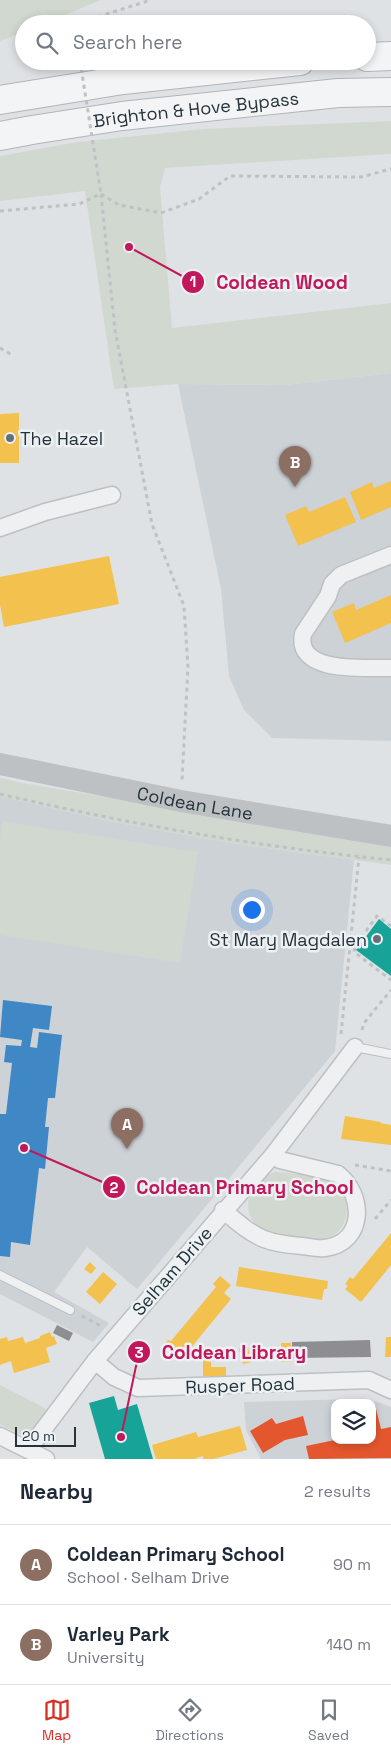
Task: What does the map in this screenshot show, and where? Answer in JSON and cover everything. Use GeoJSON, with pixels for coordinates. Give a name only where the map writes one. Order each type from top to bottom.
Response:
{"type":"FeatureCollection","features":[{"type":"Feature","properties":{"kind":"highway"},"geometry":{"type":"LineString","coordinates":[[376,57],[391,56]]}},
{"type":"Feature","properties":{"kind":"highway","name":"Brighton & Hove Bypass"},"geometry":{"type":"LineString","coordinates":[[0,100],[123,80],[216,70]]}},
{"type":"Feature","properties":{"kind":"highway","name":"Brighton & Hove Bypass"},"geometry":{"type":"LineString","coordinates":[[0,136],[132,115],[338,93],[391,92]]}},
{"type":"Feature","properties":{"kind":"street"},"geometry":{"type":"LineString","coordinates":[[0,528],[45,512],[112,496]]}},
{"type":"Feature","properties":{"kind":"street"},"geometry":{"type":"LineString","coordinates":[[391,555],[341,575],[332,584],[328,596],[303,634],[302,640],[307,654],[323,664],[391,668]]}},
{"type":"Feature","properties":{"kind":"street","name":"Coldean Lane"},"geometry":{"type":"LineString","coordinates":[[0,764],[181,801],[391,836]]}},
{"type":"Feature","properties":{"kind":"street","name":"Selham Drive"},"geometry":{"type":"LineString","coordinates":[[28,1450],[95,1361],[272,1155],[352,1051]]}},
{"type":"Feature","properties":{"kind":"street"},"geometry":{"type":"LineString","coordinates":[[223,1210],[239,1223],[266,1240],[288,1245],[319,1248],[330,1247],[351,1233],[358,1213],[358,1205],[348,1183],[338,1174],[280,1160],[272,1155]]}},
{"type":"Feature","properties":{"kind":"street","name":"Rusper Road"},"geometry":{"type":"LineString","coordinates":[[95,1361],[114,1377],[138,1388],[369,1380],[391,1390]]}},
{"type":"Feature","properties":{"kind":"street"},"geometry":{"type":"LineString","coordinates":[[0,1436],[46,1459]]}},
{"type":"Feature","properties":{"kind":"lane"},"geometry":{"type":"LineString","coordinates":[[352,1051],[391,1054]]}},
{"type":"Feature","properties":{"kind":"lane"},"geometry":{"type":"LineString","coordinates":[[0,1275],[70,1310]]}},
{"type":"Feature","properties":{"kind":"path"},"geometry":{"type":"LineString","coordinates":[[104,15],[151,0]]}},
{"type":"Feature","properties":{"kind":"path"},"geometry":{"type":"LineString","coordinates":[[81,70],[100,194],[115,330],[152,524],[184,606],[188,667],[181,801]]}},
{"type":"Feature","properties":{"kind":"path"},"geometry":{"type":"LineString","coordinates":[[100,194],[119,205],[161,213],[199,199],[230,176],[361,177],[391,169]]}},
{"type":"Feature","properties":{"kind":"path"},"geometry":{"type":"LineString","coordinates":[[0,211],[79,204],[100,194]]}},
{"type":"Feature","properties":{"kind":"path"},"geometry":{"type":"LineString","coordinates":[[0,348],[12,355]]}},
{"type":"Feature","properties":{"kind":"path"},"geometry":{"type":"LineString","coordinates":[[0,794],[78,812],[221,838],[391,860]]}},
{"type":"Feature","properties":{"kind":"path"},"geometry":{"type":"LineString","coordinates":[[352,1051],[340,1032],[361,831]]}},
{"type":"Feature","properties":{"kind":"path"},"geometry":{"type":"LineString","coordinates":[[391,926],[377,916],[355,946],[354,952],[391,980]]}},
{"type":"Feature","properties":{"kind":"path"},"geometry":{"type":"LineString","coordinates":[[352,1051],[364,1023],[391,990]]}},
{"type":"Feature","properties":{"kind":"path"},"geometry":{"type":"LineString","coordinates":[[338,1174],[348,1164],[391,1171]]}},
{"type":"Feature","properties":{"kind":"path"},"geometry":{"type":"LineString","coordinates":[[70,1310],[116,1336]]}},
{"type":"Feature","properties":{"kind":"shaded area"},"geometry":{"type":"Polygon","coordinates":[[[0,0],[101,0],[65,15],[15,15],[15,35],[0,41],[0,0]]]}},
{"type":"Feature","properties":{"kind":"shaded area"},"geometry":{"type":"Polygon","coordinates":[[[391,121],[391,154],[165,168],[160,187],[172,328],[391,303],[391,373],[285,385],[178,384],[114,389],[85,191],[0,201],[0,156],[78,142],[204,129],[391,121]]]}},
{"type":"Feature","properties":{"kind":"shaded area"},"geometry":{"type":"Polygon","coordinates":[[[391,373],[391,741],[272,738],[244,710],[229,676],[221,589],[178,384],[285,385],[391,373]]]}},
{"type":"Feature","properties":{"kind":"shaded area"},"geometry":{"type":"Polygon","coordinates":[[[0,778],[391,844],[391,865],[230,843],[108,821],[0,796],[0,778]]]}},
{"type":"Feature","properties":{"kind":"shaded area"},"geometry":{"type":"Polygon","coordinates":[[[0,796],[108,821],[230,843],[354,860],[335,1051],[137,1289],[87,1247],[54,1292],[109,1323],[93,1342],[0,1294],[0,796]]]}},
{"type":"Feature","properties":{"kind":"shaded area"},"geometry":{"type":"Polygon","coordinates":[[[3,821],[198,852],[180,963],[0,935],[0,839],[3,821]]]}},
{"type":"Feature","properties":{"kind":"shaded area"},"geometry":{"type":"Polygon","coordinates":[[[276,1172],[316,1177],[336,1186],[346,1202],[347,1212],[341,1229],[326,1239],[311,1240],[273,1234],[263,1230],[255,1223],[250,1215],[249,1197],[259,1181],[276,1172]]]}},
{"type":"Feature","properties":{"kind":"shaded area"},"geometry":{"type":"Polygon","coordinates":[[[0,1385],[45,1408],[48,1418],[31,1440],[0,1424],[0,1385]]]}},
{"type":"Feature","properties":{"kind":"shaded area"},"geometry":{"type":"Polygon","coordinates":[[[331,1400],[331,1444],[376,1444],[376,1402],[378,1402],[391,1407],[391,1459],[261,1459],[246,1430],[244,1402],[331,1400]]]}},
{"type":"Feature","properties":{"kind":"building: Homes","name":"The Hazel"},"geometry":{"type":"Polygon","coordinates":[[[19,413],[19,463],[0,463],[0,414],[19,413]]]}},
{"type":"Feature","properties":{"kind":"building: Homes"},"geometry":{"type":"Polygon","coordinates":[[[391,481],[391,507],[361,520],[350,492],[372,482],[374,488],[391,481]]]}},
{"type":"Feature","properties":{"kind":"building: Homes"},"geometry":{"type":"Polygon","coordinates":[[[345,497],[356,522],[298,546],[285,515],[306,506],[309,512],[345,497]]]}},
{"type":"Feature","properties":{"kind":"building: Homes"},"geometry":{"type":"Polygon","coordinates":[[[109,556],[119,604],[4,627],[0,605],[0,577],[109,556]]]}},
{"type":"Feature","properties":{"kind":"building: Homes"},"geometry":{"type":"Polygon","coordinates":[[[391,595],[391,623],[345,643],[332,612],[354,603],[356,610],[391,595]]]}},
{"type":"Feature","properties":{"kind":"building: Homes"},"geometry":{"type":"Polygon","coordinates":[[[345,1116],[391,1125],[391,1145],[341,1139],[345,1116]]]}},
{"type":"Feature","properties":{"kind":"building: Homes"},"geometry":{"type":"Polygon","coordinates":[[[391,1233],[391,1265],[361,1302],[345,1289],[348,1286],[345,1284],[350,1277],[353,1279],[391,1233]]]}},
{"type":"Feature","properties":{"kind":"building: Homes"},"geometry":{"type":"Polygon","coordinates":[[[90,1262],[96,1268],[91,1274],[84,1269],[90,1262]]]}},
{"type":"Feature","properties":{"kind":"building: Homes"},"geometry":{"type":"Polygon","coordinates":[[[239,1267],[328,1281],[327,1289],[324,1289],[322,1300],[236,1286],[239,1267]]]}},
{"type":"Feature","properties":{"kind":"building: Homes"},"geometry":{"type":"Polygon","coordinates":[[[103,1272],[117,1284],[100,1304],[86,1292],[103,1272]]]}},
{"type":"Feature","properties":{"kind":"building: Homes"},"geometry":{"type":"Polygon","coordinates":[[[220,1276],[231,1285],[224,1293],[231,1299],[185,1355],[177,1348],[172,1353],[163,1346],[168,1340],[171,1341],[216,1287],[213,1284],[220,1276]]]}},
{"type":"Feature","properties":{"kind":"building: Homes"},"geometry":{"type":"Polygon","coordinates":[[[50,1332],[57,1344],[46,1348],[50,1362],[14,1373],[11,1361],[0,1365],[0,1339],[7,1337],[8,1341],[23,1337],[25,1343],[50,1332]]]}},
{"type":"Feature","properties":{"kind":"building: Homes"},"geometry":{"type":"Polygon","coordinates":[[[386,1337],[391,1337],[391,1357],[385,1357],[386,1337]]]}},
{"type":"Feature","properties":{"kind":"building: Homes"},"geometry":{"type":"Polygon","coordinates":[[[281,1343],[291,1343],[292,1362],[281,1362],[281,1343]]]}},
{"type":"Feature","properties":{"kind":"building: Homes"},"geometry":{"type":"Polygon","coordinates":[[[248,1347],[251,1362],[243,1364],[239,1349],[248,1347]]]}},
{"type":"Feature","properties":{"kind":"building: Homes"},"geometry":{"type":"Polygon","coordinates":[[[203,1359],[211,1359],[211,1367],[226,1367],[226,1376],[203,1376],[203,1359]]]}},
{"type":"Feature","properties":{"kind":"building: Homes"},"geometry":{"type":"Polygon","coordinates":[[[240,1426],[247,1450],[213,1459],[203,1459],[203,1456],[194,1459],[156,1459],[152,1445],[196,1432],[198,1437],[240,1426]]]}},
{"type":"Feature","properties":{"kind":"building: Shops"},"geometry":{"type":"Polygon","coordinates":[[[376,1409],[381,1429],[391,1427],[391,1458],[309,1459],[306,1446],[331,1441],[331,1444],[376,1444],[376,1409]]]}},
{"type":"Feature","properties":{"kind":"building: Shops"},"geometry":{"type":"Polygon","coordinates":[[[303,1416],[308,1435],[285,1440],[263,1453],[250,1431],[272,1418],[276,1424],[303,1416]]]}},
{"type":"Feature","properties":{"kind":"building: Schools"},"geometry":{"type":"Polygon","coordinates":[[[3,1000],[52,1006],[49,1030],[33,1028],[30,1047],[37,1048],[39,1032],[62,1035],[55,1098],[48,1098],[45,1127],[49,1127],[45,1169],[39,1168],[30,1245],[11,1242],[10,1257],[0,1256],[0,1114],[6,1114],[12,1063],[4,1062],[6,1045],[21,1046],[22,1040],[0,1037],[3,1000]]]}},
{"type":"Feature","properties":{"kind":"building: Public","name":"St Mary Magdalen"},"geometry":{"type":"Polygon","coordinates":[[[379,919],[391,929],[391,976],[356,950],[379,919]]]}},
{"type":"Feature","properties":{"kind":"building: Public"},"geometry":{"type":"Polygon","coordinates":[[[114,1396],[118,1410],[137,1404],[153,1459],[105,1459],[89,1403],[114,1396]]]}},
{"type":"Feature","properties":{"kind":"building: Industry"},"geometry":{"type":"Polygon","coordinates":[[[57,1325],[73,1333],[69,1341],[53,1333],[57,1325]]]}},
{"type":"Feature","properties":{"kind":"building: Industry"},"geometry":{"type":"Polygon","coordinates":[[[370,1340],[371,1357],[292,1358],[292,1342],[370,1340]]]}},
{"type":"Feature","properties":{"kind":"place","name":"Coldean Wood"},"geometry":{"type":"Point","coordinates":[129,247]}},
{"type":"Feature","properties":{"kind":"place","name":"The Hazel"},"geometry":{"type":"Point","coordinates":[10,438]}},
{"type":"Feature","properties":{"kind":"place","name":"Varley Park"},"geometry":{"type":"Point","coordinates":[295,487]}},
{"type":"Feature","properties":{"kind":"place","name":"St Mary Magdalen"},"geometry":{"type":"Point","coordinates":[377,939]}},
{"type":"Feature","properties":{"kind":"place","name":"Coldean Primary School"},"geometry":{"type":"Point","coordinates":[24,1148]}},
{"type":"Feature","properties":{"kind":"place","name":"Coldean Primary School"},"geometry":{"type":"Point","coordinates":[127,1149]}},
{"type":"Feature","properties":{"kind":"place","name":"Coldean Library"},"geometry":{"type":"Point","coordinates":[121,1437]}}]}
